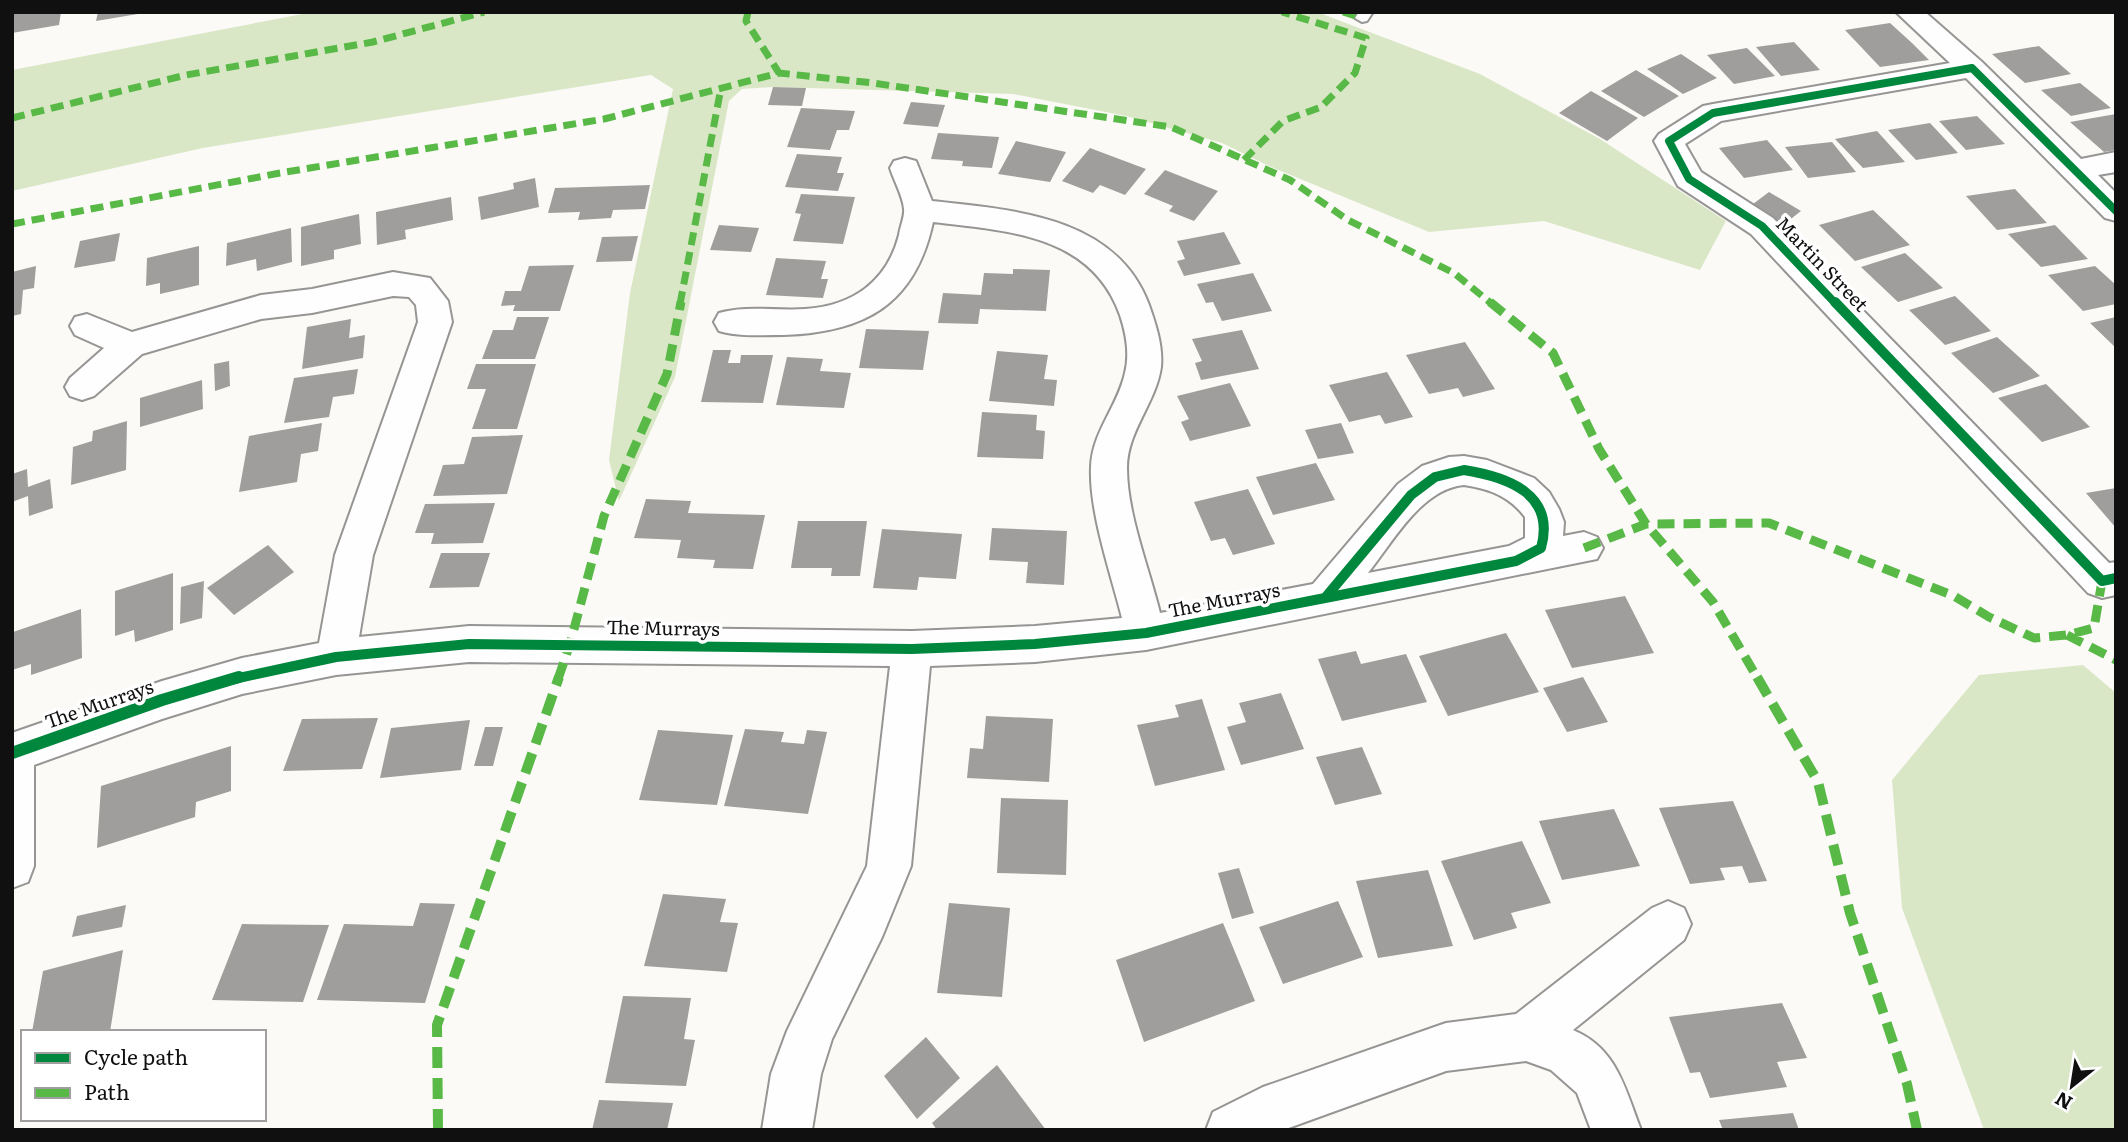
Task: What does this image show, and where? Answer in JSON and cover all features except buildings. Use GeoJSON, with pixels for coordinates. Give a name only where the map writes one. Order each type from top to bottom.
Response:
{"type":"FeatureCollection","features":[{"type":"Feature","properties":{"kind":"street"},"geometry":{"type":"LineString","coordinates":[[1909,12],[1972,68],[2116,211]]}},
{"type":"Feature","properties":{"kind":"street","name":"Martin Street"},"geometry":{"type":"LineString","coordinates":[[1972,68],[1713,113],[1669,141],[1689,179],[1762,226],[2109,580]]}},
{"type":"Feature","properties":{"kind":"street"},"geometry":{"type":"LineString","coordinates":[[2073,170],[2116,162]]}},
{"type":"Feature","properties":{"kind":"street"},"geometry":{"type":"LineString","coordinates":[[731,322],[827,321],[876,301],[906,261],[920,210],[905,168]]}},
{"type":"Feature","properties":{"kind":"street","name":"The Murrays"},"geometry":{"type":"LineString","coordinates":[[920,210],[1031,226],[1076,240],[1105,259],[1123,284],[1136,310],[1142,340],[1143,370],[1116,436],[1109,464],[1112,500],[1146,633]]}},
{"type":"Feature","properties":{"kind":"street"},"geometry":{"type":"LineString","coordinates":[[82,387],[130,345],[261,307],[312,301],[393,284],[418,286],[432,301],[435,322],[354,555],[336,657]]}},
{"type":"Feature","properties":{"kind":"street"},"geometry":{"type":"LineString","coordinates":[[87,326],[130,345]]}},
{"type":"Feature","properties":{"kind":"street","name":"The Murrays"},"geometry":{"type":"LineString","coordinates":[[12,866],[13,753],[162,700],[242,676],[336,657],[468,644],[912,649],[1035,644],[1146,633],[1324,599],[1516,561],[1541,548],[1547,529],[1541,507],[1519,488],[1495,476],[1468,469],[1442,471],[1422,482],[1405,499],[1324,599]]}},
{"type":"Feature","properties":{"kind":"street"},"geometry":{"type":"LineString","coordinates":[[1516,561],[1584,548]]}},
{"type":"Feature","properties":{"kind":"street"},"geometry":{"type":"LineString","coordinates":[[787,1130],[796,1074],[811,1031],[866,921],[889,866],[912,649]]}},
{"type":"Feature","properties":{"kind":"street"},"geometry":{"type":"LineString","coordinates":[[1526,1037],[1668,924]]}},
{"type":"Feature","properties":{"kind":"street"},"geometry":{"type":"LineString","coordinates":[[1231,1130],[1263,1112],[1446,1047],[1526,1037],[1566,1051],[1596,1077],[1616,1130]]}},
{"type":"Feature","properties":{"kind":"green space"},"geometry":{"type":"Polygon","coordinates":[[[313,12],[1317,12],[1480,74],[1600,139],[1726,221],[1700,270],[1544,221],[1429,232],[1269,166],[1222,143],[1126,116],[1013,94],[773,87],[742,89],[729,101],[675,377],[619,501],[609,460],[630,293],[673,89],[651,75],[203,148],[12,191],[12,70],[313,12]]]}},
{"type":"Feature","properties":{"kind":"green space"},"geometry":{"type":"Polygon","coordinates":[[[2083,665],[2116,693],[2116,1130],[1984,1130],[1902,908],[1892,780],[1979,675],[2083,665]]]}},
{"type":"Feature","properties":{"kind":"marked path"},"geometry":{"type":"LineString","coordinates":[[12,118],[186,75],[373,42],[484,12]]}},
{"type":"Feature","properties":{"kind":"marked path"},"geometry":{"type":"LineString","coordinates":[[748,12],[746,21],[779,73]]}},
{"type":"Feature","properties":{"kind":"marked path"},"geometry":{"type":"LineString","coordinates":[[1244,160],[1283,121],[1321,107],[1355,73],[1366,38],[1282,12]]}},
{"type":"Feature","properties":{"kind":"marked path"},"geometry":{"type":"LineString","coordinates":[[1343,12],[1362,18]]}},
{"type":"Feature","properties":{"kind":"marked path"},"geometry":{"type":"LineString","coordinates":[[12,224],[280,173],[604,119],[779,73],[873,83],[1171,127],[1290,180],[1348,220],[1454,273],[1553,353],[1599,449],[1646,524],[1713,602],[1818,782],[1850,913],[1907,1084],[1917,1130]]}},
{"type":"Feature","properties":{"kind":"marked path"},"geometry":{"type":"LineString","coordinates":[[438,1130],[437,1025],[570,644],[604,516],[667,374],[721,88]]}},
{"type":"Feature","properties":{"kind":"marked path"},"geometry":{"type":"LineString","coordinates":[[1584,548],[1646,524],[1769,523],[1954,596],[1989,617],[2034,638],[2067,635],[2094,628],[2102,581]]}},
{"type":"Feature","properties":{"kind":"marked path"},"geometry":{"type":"LineString","coordinates":[[2067,635],[2116,660]]}},
{"type":"Feature","properties":{"kind":"cycle path"},"geometry":{"type":"LineString","coordinates":[[2116,211],[1972,68],[1713,113],[1669,141],[1689,179],[1762,226],[2102,581],[2116,578]]}},
{"type":"Feature","properties":{"kind":"cycle path"},"geometry":{"type":"LineString","coordinates":[[12,753],[162,700],[242,676],[336,657],[469,644],[912,649],[1035,644],[1146,633],[1516,561],[1541,548],[1545,530],[1543,515],[1536,502],[1521,489],[1497,477],[1464,470],[1435,477],[1422,484],[1400,506],[1331,590],[1324,599]]}}]}
